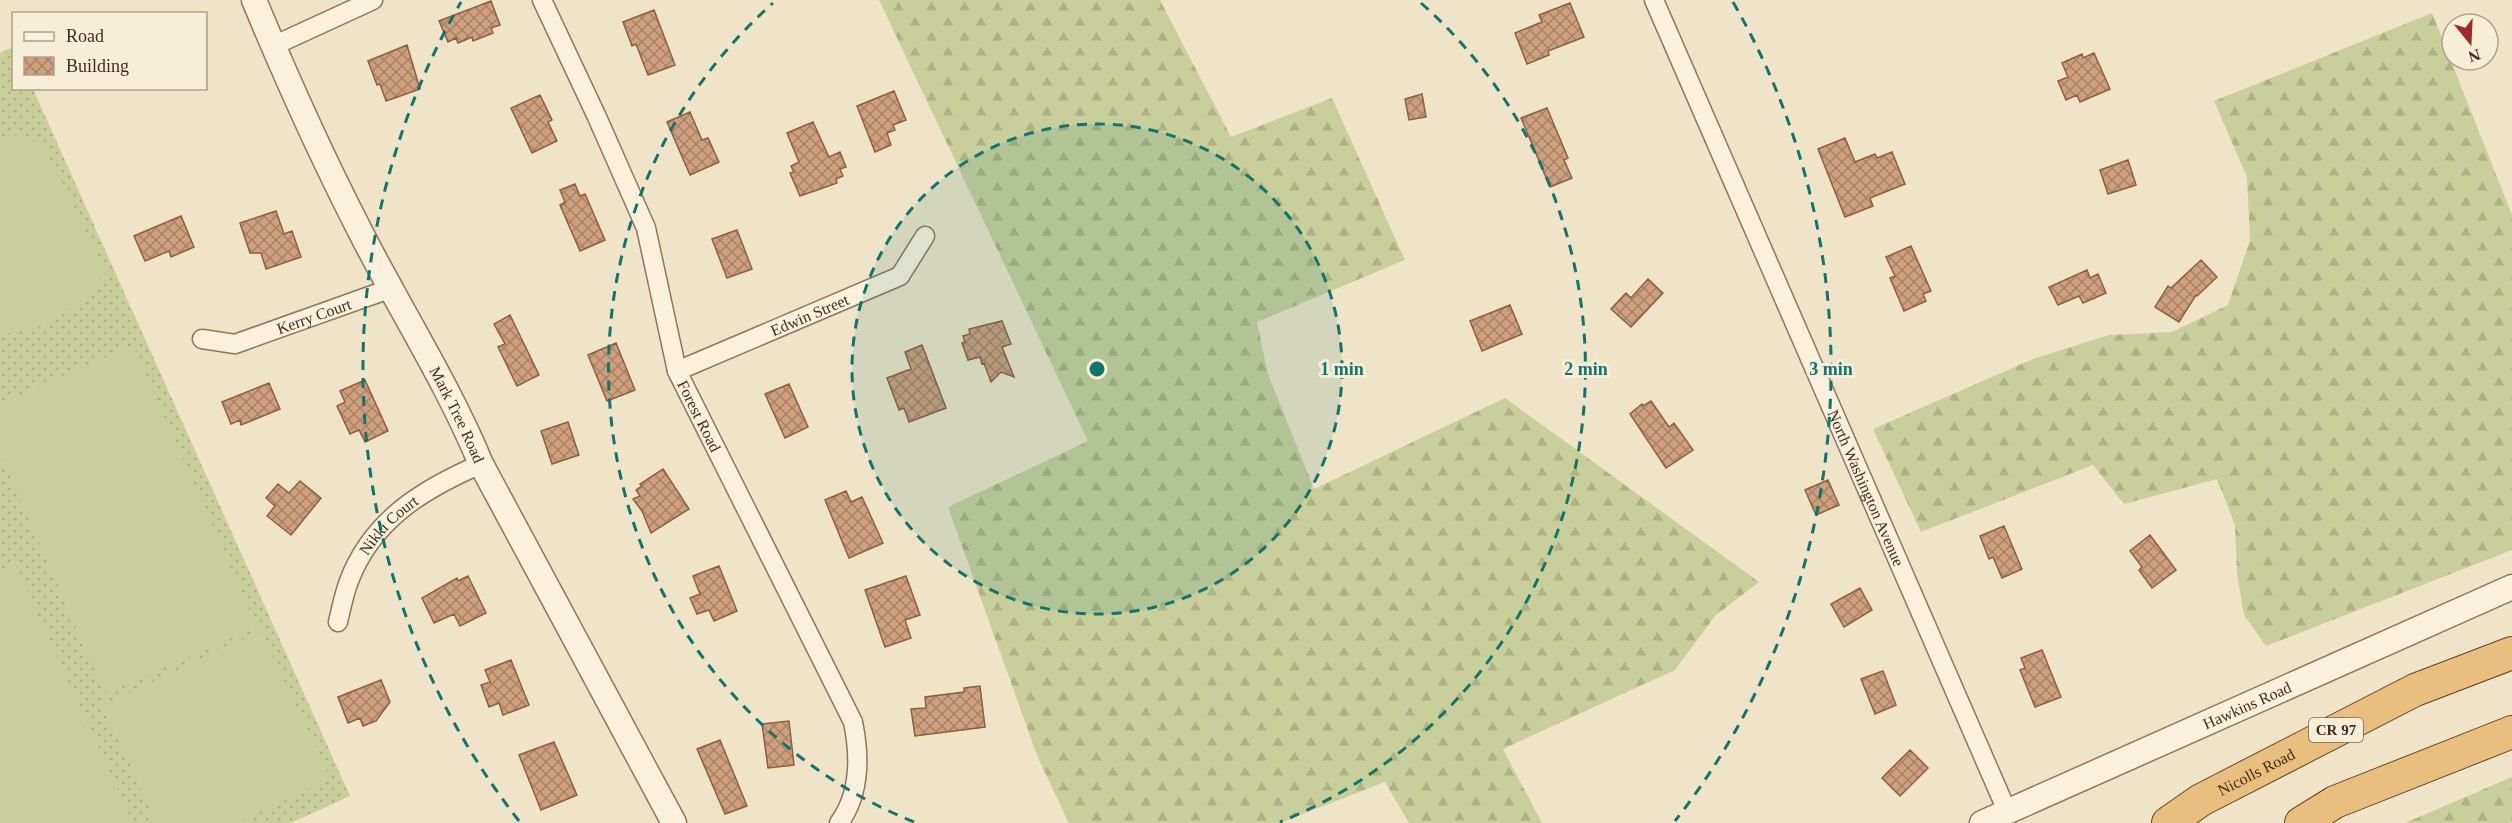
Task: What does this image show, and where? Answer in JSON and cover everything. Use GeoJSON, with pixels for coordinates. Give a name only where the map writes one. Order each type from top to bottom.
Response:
{"type":"FeatureCollection","features":[{"type":"Feature","properties":{"kind":"highway","name":"Nicolls Road"},"geometry":{"type":"LineString","coordinates":[[2168,823],[2201,800],[2415,690],[2512,653]]}},
{"type":"Feature","properties":{"kind":"highway"},"geometry":{"type":"LineString","coordinates":[[2301,823],[2335,802],[2512,732]]}},
{"type":"Feature","properties":{"kind":"street","name":"Mark Tree Road"},"geometry":{"type":"LineString","coordinates":[[254,0],[273,46],[359,229],[458,412],[481,464],[674,823]]}},
{"type":"Feature","properties":{"kind":"street"},"geometry":{"type":"LineString","coordinates":[[273,46],[373,0]]}},
{"type":"Feature","properties":{"kind":"street","name":"Forest Road"},"geometry":{"type":"LineString","coordinates":[[542,0],[646,228],[677,371],[853,722],[858,746],[858,773],[852,799],[840,823]]}},
{"type":"Feature","properties":{"kind":"street","name":"North Washington Avenue"},"geometry":{"type":"LineString","coordinates":[[1654,0],[2007,811]]}},
{"type":"Feature","properties":{"kind":"street","name":"Edwin Street"},"geometry":{"type":"LineString","coordinates":[[677,371],[900,276],[925,236]]}},
{"type":"Feature","properties":{"kind":"street","name":"Kerry Court"},"geometry":{"type":"LineString","coordinates":[[202,339],[235,344],[392,288]]}},
{"type":"Feature","properties":{"kind":"street","name":"Nikki Court"},"geometry":{"type":"LineString","coordinates":[[338,622],[349,580],[368,544],[384,523],[410,501],[443,480],[481,464]]}},
{"type":"Feature","properties":{"kind":"street","name":"Hawkins Road"},"geometry":{"type":"LineString","coordinates":[[1982,823],[2512,587]]}},
{"type":"Feature","properties":{"kind":"street"},"geometry":{"type":"LineString","coordinates":[[840,823],[848,823]]}},
{"type":"Feature","properties":{"kind":"green space"},"geometry":{"type":"Polygon","coordinates":[[[879,0],[1160,0],[1231,137],[1332,98],[1405,260],[1257,322],[1268,374],[1314,489],[1505,398],[1759,582],[1715,616],[1675,670],[1503,749],[1542,823],[1409,823],[1385,782],[1280,823],[1069,823],[1038,758],[948,507],[1088,441],[879,0]]]}},
{"type":"Feature","properties":{"kind":"green space"},"geometry":{"type":"Polygon","coordinates":[[[2432,13],[2440,33],[2440,72],[2455,72],[2512,215],[2512,550],[2266,646],[2244,615],[2237,574],[2235,525],[2217,479],[2124,504],[2093,465],[1921,532],[1873,429],[2033,359],[2109,335],[2172,332],[2228,305],[2250,240],[2247,177],[2214,101],[2432,13]]]}},
{"type":"Feature","properties":{"kind":"green space"},"geometry":{"type":"Polygon","coordinates":[[[12,47],[12,90],[33,90],[350,796],[291,823],[0,823],[0,53],[12,47]]]}},
{"type":"Feature","properties":{"kind":"green space"},"geometry":{"type":"Polygon","coordinates":[[[10,133],[40,143],[55,167],[106,272],[73,307],[47,324],[17,332],[0,333],[0,142],[10,133]]]}},
{"type":"Feature","properties":{"kind":"green space"},"geometry":{"type":"Polygon","coordinates":[[[133,345],[257,627],[105,694],[0,454],[0,403],[133,345]]]}},
{"type":"Feature","properties":{"kind":"green space"},"geometry":{"type":"Polygon","coordinates":[[[15,564],[133,823],[0,823],[0,571],[15,564]]]}},
{"type":"Feature","properties":{"kind":"green space"},"geometry":{"type":"Polygon","coordinates":[[[261,631],[331,779],[236,823],[157,823],[102,705],[261,631]]]}},
{"type":"Feature","properties":{"kind":"green space"},"geometry":{"type":"Polygon","coordinates":[[[2512,777],[2512,823],[2405,823],[2512,777]]]}},
{"type":"Feature","properties":{"kind":"building"},"geometry":{"type":"Polygon","coordinates":[[[491,1],[500,25],[491,28],[493,33],[473,41],[472,37],[458,43],[456,38],[448,42],[439,21],[491,1]]]}},
{"type":"Feature","properties":{"kind":"building"},"geometry":{"type":"Polygon","coordinates":[[[1570,3],[1584,37],[1548,51],[1549,55],[1527,64],[1515,33],[1542,22],[1539,15],[1570,3]]]}},
{"type":"Feature","properties":{"kind":"building"},"geometry":{"type":"Polygon","coordinates":[[[654,10],[675,65],[648,75],[636,44],[632,46],[623,22],[654,10]]]}},
{"type":"Feature","properties":{"kind":"building"},"geometry":{"type":"Polygon","coordinates":[[[407,45],[420,89],[386,101],[368,61],[407,45]]]}},
{"type":"Feature","properties":{"kind":"building"},"geometry":{"type":"Polygon","coordinates":[[[2094,53],[2110,89],[2080,102],[2077,95],[2066,100],[2058,81],[2068,77],[2062,63],[2082,54],[2083,58],[2094,53]]]}},
{"type":"Feature","properties":{"kind":"building"},"geometry":{"type":"Polygon","coordinates":[[[894,91],[906,120],[893,125],[895,130],[887,133],[891,145],[875,152],[857,106],[894,91]]]}},
{"type":"Feature","properties":{"kind":"building"},"geometry":{"type":"Polygon","coordinates":[[[1422,94],[1426,117],[1409,120],[1405,99],[1422,94]]]}},
{"type":"Feature","properties":{"kind":"building"},"geometry":{"type":"Polygon","coordinates":[[[540,95],[552,120],[548,122],[557,141],[532,153],[511,108],[540,95]]]}},
{"type":"Feature","properties":{"kind":"building"},"geometry":{"type":"Polygon","coordinates":[[[1547,108],[1568,158],[1564,160],[1572,178],[1550,187],[1521,118],[1547,108]]]}},
{"type":"Feature","properties":{"kind":"building"},"geometry":{"type":"Polygon","coordinates":[[[690,112],[702,140],[708,138],[719,162],[690,175],[667,122],[690,112]]]}},
{"type":"Feature","properties":{"kind":"building"},"geometry":{"type":"Polygon","coordinates":[[[813,122],[829,157],[840,152],[846,167],[840,169],[843,176],[836,179],[837,183],[800,196],[790,173],[794,172],[791,166],[799,162],[787,133],[813,122]]]}},
{"type":"Feature","properties":{"kind":"building"},"geometry":{"type":"Polygon","coordinates":[[[1845,138],[1855,162],[1875,154],[1877,158],[1892,152],[1905,184],[1870,198],[1873,206],[1845,217],[1818,149],[1845,138]]]}},
{"type":"Feature","properties":{"kind":"building"},"geometry":{"type":"Polygon","coordinates":[[[2128,160],[2136,185],[2108,194],[2100,170],[2128,160]]]}},
{"type":"Feature","properties":{"kind":"building"},"geometry":{"type":"Polygon","coordinates":[[[575,184],[580,196],[585,194],[605,240],[580,251],[560,205],[565,202],[560,190],[575,184]]]}},
{"type":"Feature","properties":{"kind":"building"},"geometry":{"type":"Polygon","coordinates":[[[276,211],[284,234],[292,231],[301,257],[266,269],[261,253],[250,253],[240,223],[276,211]]]}},
{"type":"Feature","properties":{"kind":"building"},"geometry":{"type":"Polygon","coordinates":[[[181,216],[194,247],[171,257],[169,251],[145,261],[134,236],[181,216]]]}},
{"type":"Feature","properties":{"kind":"building"},"geometry":{"type":"Polygon","coordinates":[[[737,230],[752,269],[727,278],[712,239],[737,230]]]}},
{"type":"Feature","properties":{"kind":"building"},"geometry":{"type":"Polygon","coordinates":[[[1911,246],[1931,291],[1923,294],[1926,301],[1904,311],[1890,278],[1895,276],[1886,257],[1911,246]]]}},
{"type":"Feature","properties":{"kind":"building"},"geometry":{"type":"Polygon","coordinates":[[[2201,260],[2217,277],[2196,295],[2179,322],[2155,307],[2168,286],[2171,288],[2201,260]]]}},
{"type":"Feature","properties":{"kind":"building"},"geometry":{"type":"Polygon","coordinates":[[[2087,270],[2090,278],[2098,274],[2106,293],[2083,303],[2079,296],[2058,305],[2049,287],[2087,270]]]}},
{"type":"Feature","properties":{"kind":"building"},"geometry":{"type":"Polygon","coordinates":[[[1648,279],[1663,293],[1631,327],[1611,309],[1626,293],[1631,298],[1648,279]]]}},
{"type":"Feature","properties":{"kind":"building"},"geometry":{"type":"Polygon","coordinates":[[[1510,305],[1522,334],[1482,351],[1470,321],[1510,305]]]}},
{"type":"Feature","properties":{"kind":"building"},"geometry":{"type":"Polygon","coordinates":[[[510,315],[539,375],[517,386],[498,347],[505,344],[494,324],[510,315]]]}},
{"type":"Feature","properties":{"kind":"building"},"geometry":{"type":"Polygon","coordinates":[[[1002,321],[1011,344],[1002,347],[1014,377],[1001,372],[991,382],[980,357],[968,360],[962,343],[965,342],[963,336],[970,334],[969,329],[1002,321]]]}},
{"type":"Feature","properties":{"kind":"building"},"geometry":{"type":"Polygon","coordinates":[[[616,343],[635,390],[607,401],[588,355],[616,343]]]}},
{"type":"Feature","properties":{"kind":"building"},"geometry":{"type":"Polygon","coordinates":[[[922,345],[946,408],[909,422],[904,408],[899,410],[887,378],[911,369],[905,352],[922,345]]]}},
{"type":"Feature","properties":{"kind":"building"},"geometry":{"type":"Polygon","coordinates":[[[365,380],[388,431],[365,442],[359,430],[350,434],[337,406],[345,402],[340,391],[365,380]]]}},
{"type":"Feature","properties":{"kind":"building"},"geometry":{"type":"Polygon","coordinates":[[[269,383],[280,409],[241,425],[240,420],[231,424],[222,402],[269,383]]]}},
{"type":"Feature","properties":{"kind":"building"},"geometry":{"type":"Polygon","coordinates":[[[789,384],[808,427],[785,438],[765,394],[789,384]]]}},
{"type":"Feature","properties":{"kind":"building"},"geometry":{"type":"Polygon","coordinates":[[[1651,401],[1669,427],[1674,423],[1693,450],[1666,468],[1630,414],[1642,404],[1643,406],[1651,401]]]}},
{"type":"Feature","properties":{"kind":"building"},"geometry":{"type":"Polygon","coordinates":[[[568,422],[579,455],[552,464],[541,431],[568,422]]]}},
{"type":"Feature","properties":{"kind":"building"},"geometry":{"type":"Polygon","coordinates":[[[663,469],[689,509],[651,533],[642,511],[633,499],[640,496],[636,490],[642,486],[640,484],[663,469]]]}},
{"type":"Feature","properties":{"kind":"building"},"geometry":{"type":"Polygon","coordinates":[[[1828,480],[1839,505],[1816,515],[1805,490],[1828,480]]]}},
{"type":"Feature","properties":{"kind":"building"},"geometry":{"type":"Polygon","coordinates":[[[300,481],[321,498],[291,535],[267,516],[275,506],[266,498],[278,484],[289,493],[300,481]]]}},
{"type":"Feature","properties":{"kind":"building"},"geometry":{"type":"Polygon","coordinates":[[[846,491],[851,502],[862,497],[883,543],[849,558],[825,500],[846,491]]]}},
{"type":"Feature","properties":{"kind":"building"},"geometry":{"type":"Polygon","coordinates":[[[2004,526],[2022,569],[2002,578],[1993,557],[1989,559],[1980,536],[2004,526]]]}},
{"type":"Feature","properties":{"kind":"building"},"geometry":{"type":"Polygon","coordinates":[[[2150,535],[2176,570],[2152,588],[2139,570],[2142,567],[2130,551],[2150,535]]]}},
{"type":"Feature","properties":{"kind":"building"},"geometry":{"type":"Polygon","coordinates":[[[719,566],[737,611],[714,621],[709,610],[697,614],[690,598],[700,594],[693,576],[719,566]]]}},
{"type":"Feature","properties":{"kind":"building"},"geometry":{"type":"Polygon","coordinates":[[[468,576],[486,613],[460,626],[454,614],[434,623],[422,598],[457,578],[458,581],[468,576]]]}},
{"type":"Feature","properties":{"kind":"building"},"geometry":{"type":"Polygon","coordinates":[[[906,576],[920,615],[905,620],[911,638],[885,647],[865,590],[906,576]]]}},
{"type":"Feature","properties":{"kind":"building"},"geometry":{"type":"Polygon","coordinates":[[[1860,588],[1872,610],[1844,627],[1831,604],[1860,588]]]}},
{"type":"Feature","properties":{"kind":"building"},"geometry":{"type":"Polygon","coordinates":[[[2042,650],[2061,697],[2035,707],[2020,670],[2025,668],[2021,658],[2042,650]]]}},
{"type":"Feature","properties":{"kind":"building"},"geometry":{"type":"Polygon","coordinates":[[[511,660],[529,705],[503,715],[499,703],[489,707],[481,685],[490,682],[485,670],[511,660]]]}},
{"type":"Feature","properties":{"kind":"building"},"geometry":{"type":"Polygon","coordinates":[[[1883,671],[1896,705],[1875,714],[1861,679],[1883,671]]]}},
{"type":"Feature","properties":{"kind":"building"},"geometry":{"type":"Polygon","coordinates":[[[381,680],[390,702],[376,721],[363,726],[360,718],[348,723],[338,697],[381,680]]]}},
{"type":"Feature","properties":{"kind":"building"},"geometry":{"type":"Polygon","coordinates":[[[980,686],[985,727],[915,736],[911,709],[926,708],[925,697],[964,692],[964,688],[980,686]]]}},
{"type":"Feature","properties":{"kind":"building"},"geometry":{"type":"Polygon","coordinates":[[[789,721],[794,765],[768,768],[762,724],[789,721]]]}},
{"type":"Feature","properties":{"kind":"building"},"geometry":{"type":"Polygon","coordinates":[[[720,740],[747,806],[725,814],[697,749],[720,740]]]}},
{"type":"Feature","properties":{"kind":"building"},"geometry":{"type":"Polygon","coordinates":[[[554,742],[577,795],[541,810],[519,755],[554,742]]]}},
{"type":"Feature","properties":{"kind":"building"},"geometry":{"type":"Polygon","coordinates":[[[1910,750],[1928,768],[1900,796],[1882,778],[1910,750]]]}}]}
